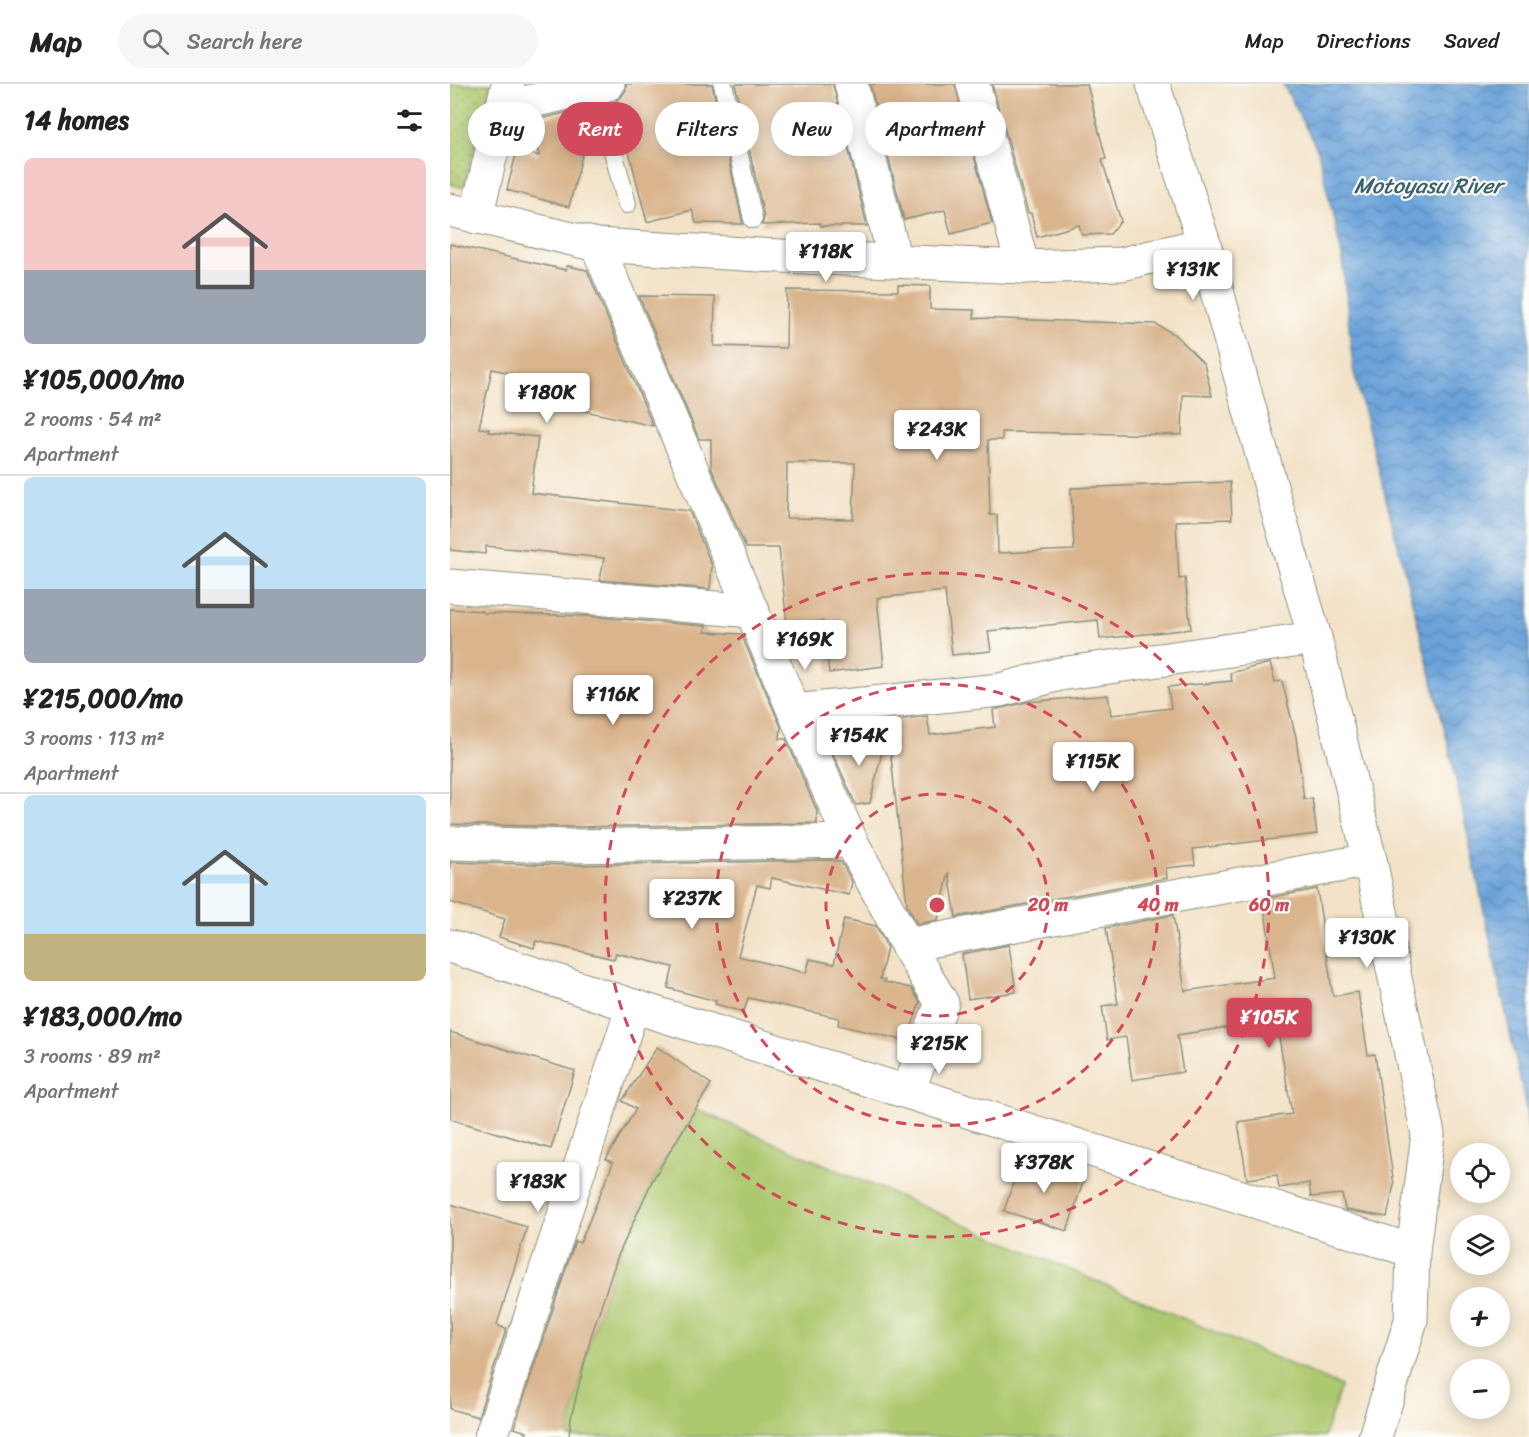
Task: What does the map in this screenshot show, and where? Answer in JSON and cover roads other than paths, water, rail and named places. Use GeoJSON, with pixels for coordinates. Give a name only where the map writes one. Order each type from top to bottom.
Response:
{"type":"FeatureCollection","features":[{"type":"Feature","properties":{"kind":"street"},"geometry":{"type":"LineString","coordinates":[[851,84],[896,261]]}},
{"type":"Feature","properties":{"kind":"street"},"geometry":{"type":"LineString","coordinates":[[973,84],[1023,267]]}},
{"type":"Feature","properties":{"kind":"street"},"geometry":{"type":"LineString","coordinates":[[1152,84],[1204,244],[1315,638],[1370,860],[1428,1134],[1413,1251],[1411,1320],[1375,1437]]}},
{"type":"Feature","properties":{"kind":"street"},"geometry":{"type":"LineString","coordinates":[[602,86],[505,96],[463,214],[597,245],[1023,267],[1122,264],[1204,244]]}},
{"type":"Feature","properties":{"kind":"street"},"geometry":{"type":"LineString","coordinates":[[597,245],[851,841],[907,945],[942,1003],[908,1091]]}},
{"type":"Feature","properties":{"kind":"street"},"geometry":{"type":"LineString","coordinates":[[450,586],[753,611]]}},
{"type":"Feature","properties":{"kind":"street"},"geometry":{"type":"LineString","coordinates":[[794,711],[1000,690],[1060,674],[1315,638]]}},
{"type":"Feature","properties":{"kind":"street"},"geometry":{"type":"LineString","coordinates":[[450,843],[571,846],[851,841]]}},
{"type":"Feature","properties":{"kind":"street"},"geometry":{"type":"LineString","coordinates":[[907,945],[1370,860]]}},
{"type":"Feature","properties":{"kind":"street"},"geometry":{"type":"LineString","coordinates":[[450,946],[633,1006],[1413,1251]]}},
{"type":"Feature","properties":{"kind":"street"},"geometry":{"type":"LineString","coordinates":[[491,1437],[633,1006]]}},
{"type":"Feature","properties":{"kind":"lane"},"geometry":{"type":"LineString","coordinates":[[723,84],[753,219]]}},
{"type":"Feature","properties":{"kind":"lane"},"geometry":{"type":"LineString","coordinates":[[602,86],[627,204]]}},
{"type":"Feature","properties":{"kind":"water","name":"Motoyasu River"},"geometry":{"type":"Polygon","coordinates":[[[1283,84],[1529,84],[1529,1136],[1525,1103],[1449,747],[1353,368],[1342,255],[1318,151],[1283,84]]]}}]}
